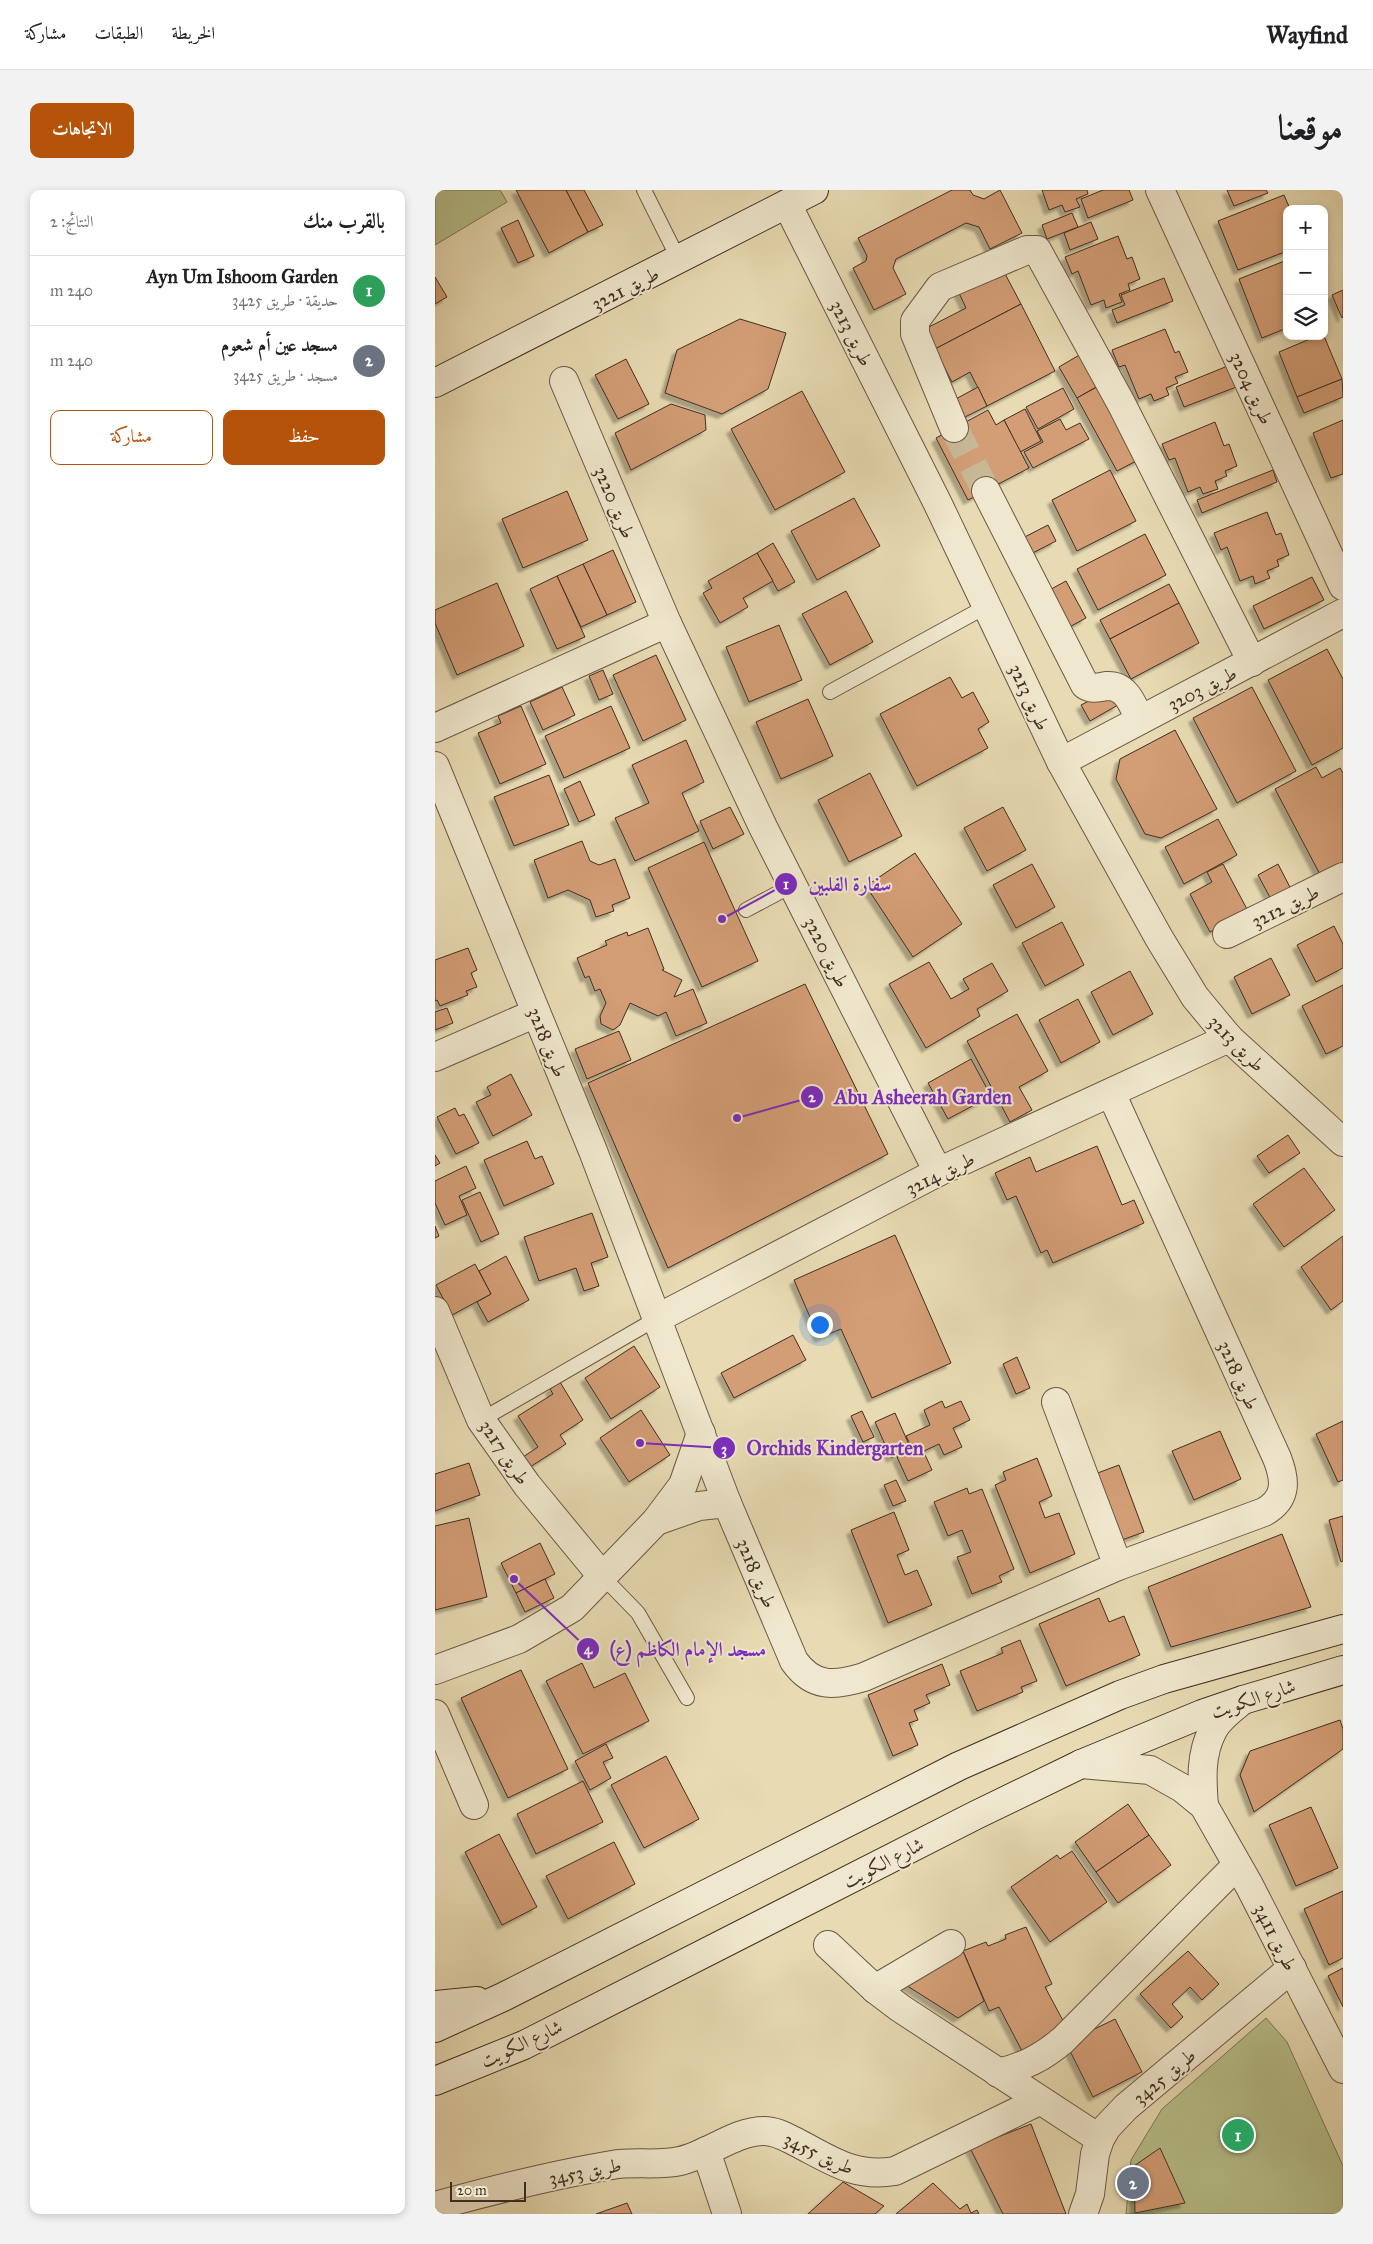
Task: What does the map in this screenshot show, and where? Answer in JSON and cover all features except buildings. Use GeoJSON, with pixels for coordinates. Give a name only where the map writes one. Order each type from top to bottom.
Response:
{"type":"FeatureCollection","features":[{"type":"Feature","properties":{"kind":"street","name":"طريق 3221"},"geometry":{"type":"LineString","coordinates":[[435,383],[814,190]]}},
{"type":"Feature","properties":{"kind":"street","name":"طريق 3204"},"geometry":{"type":"LineString","coordinates":[[1160,190],[1343,586]]}},
{"type":"Feature","properties":{"kind":"street","name":"طريق 3213"},"geometry":{"type":"LineString","coordinates":[[787,204],[937,502],[1061,762],[1184,979],[1209,1016],[1229,1038],[1343,1142]]}},
{"type":"Feature","properties":{"kind":"street"},"geometry":{"type":"LineString","coordinates":[[954,428],[915,334],[915,321],[940,287],[1027,250],[1037,250],[1122,405],[1252,662]]}},
{"type":"Feature","properties":{"kind":"street","name":"طريق 3220"},"geometry":{"type":"LineString","coordinates":[[564,381],[667,623],[793,885],[938,1172]]}},
{"type":"Feature","properties":{"kind":"street"},"geometry":{"type":"LineString","coordinates":[[986,491],[1085,685],[1090,689],[1109,686],[1120,688],[1130,697],[1140,720]]}},
{"type":"Feature","properties":{"kind":"street","name":"طريق 3203"},"geometry":{"type":"LineString","coordinates":[[1061,762],[1343,613]]}},
{"type":"Feature","properties":{"kind":"street"},"geometry":{"type":"LineString","coordinates":[[435,728],[667,623]]}},
{"type":"Feature","properties":{"kind":"street","name":"طريق 3218"},"geometry":{"type":"LineString","coordinates":[[435,766],[593,1151],[727,1503],[794,1661],[801,1672],[813,1680],[839,1683],[864,1677],[1118,1566],[1264,1512],[1274,1506],[1281,1496],[1284,1484],[1283,1474],[1277,1458],[1111,1093]]}},
{"type":"Feature","properties":{"kind":"street","name":"طريق 3212"},"geometry":{"type":"LineString","coordinates":[[1227,934],[1343,877]]}},
{"type":"Feature","properties":{"kind":"street"},"geometry":{"type":"LineString","coordinates":[[435,1057],[536,1013]]}},
{"type":"Feature","properties":{"kind":"street","name":"طريق 3214"},"geometry":{"type":"LineString","coordinates":[[656,1319],[938,1172],[1229,1038]]}},
{"type":"Feature","properties":{"kind":"street","name":"طريق 3217"},"geometry":{"type":"LineString","coordinates":[[435,1311],[481,1420],[527,1485],[602,1576]]}},
{"type":"Feature","properties":{"kind":"street"},"geometry":{"type":"LineString","coordinates":[[1056,1402],[1118,1566]]}},
{"type":"Feature","properties":{"kind":"street"},"geometry":{"type":"LineString","coordinates":[[435,1670],[519,1639],[571,1608],[656,1521],[683,1485],[701,1433]]}},
{"type":"Feature","properties":{"kind":"street"},"geometry":{"type":"LineString","coordinates":[[656,1521],[699,1506],[727,1503]]}},
{"type":"Feature","properties":{"kind":"street"},"geometry":{"type":"LineString","coordinates":[[435,2028],[503,1997],[959,1766],[1102,1703],[1163,1680],[1343,1629]]}},
{"type":"Feature","properties":{"kind":"street","name":"شارع الكويت"},"geometry":{"type":"LineString","coordinates":[[435,2081],[523,2045],[1081,1764],[1174,1724],[1243,1700],[1343,1670]]}},
{"type":"Feature","properties":{"kind":"street","name":"طريق 3411"},"geometry":{"type":"LineString","coordinates":[[1243,1700],[1221,1718],[1213,1730],[1208,1743],[1203,1762],[1202,1782],[1205,1806],[1292,1968],[1343,2069]]}},
{"type":"Feature","properties":{"kind":"street"},"geometry":{"type":"LineString","coordinates":[[437,1725],[474,1804]]}},
{"type":"Feature","properties":{"kind":"street","name":"طريق 3411"},"geometry":{"type":"LineString","coordinates":[[1081,1764],[1150,1770],[1182,1788],[1205,1806]]}},
{"type":"Feature","properties":{"kind":"street"},"geometry":{"type":"LineString","coordinates":[[998,2073],[1033,2062],[1063,2040],[1237,1865]]}},
{"type":"Feature","properties":{"kind":"street"},"geometry":{"type":"LineString","coordinates":[[875,1988],[951,1944]]}},
{"type":"Feature","properties":{"kind":"street"},"geometry":{"type":"LineString","coordinates":[[828,1945],[900,2008],[1039,2101],[1100,2139]]}},
{"type":"Feature","properties":{"kind":"street","name":"طريق 3425"},"geometry":{"type":"LineString","coordinates":[[1083,2214],[1090,2194],[1095,2154],[1100,2139],[1107,2127],[1126,2107],[1292,1968]]}},
{"type":"Feature","properties":{"kind":"street"},"geometry":{"type":"LineString","coordinates":[[435,2005],[503,1997]]}},
{"type":"Feature","properties":{"kind":"street","name":"طريق 3455"},"geometry":{"type":"LineString","coordinates":[[706,2151],[753,2131],[767,2131],[780,2134],[853,2170],[867,2174],[881,2174],[901,2168],[1039,2101]]}},
{"type":"Feature","properties":{"kind":"street"},"geometry":{"type":"LineString","coordinates":[[706,2151],[727,2214]]}},
{"type":"Feature","properties":{"kind":"street","name":"طريق 3453"},"geometry":{"type":"LineString","coordinates":[[435,2206],[568,2173],[629,2162],[677,2162],[692,2158],[706,2151]]}},
{"type":"Feature","properties":{"kind":"lane"},"geometry":{"type":"LineString","coordinates":[[644,190],[679,260]]}},
{"type":"Feature","properties":{"kind":"lane"},"geometry":{"type":"LineString","coordinates":[[830,692],[987,606]]}},
{"type":"Feature","properties":{"kind":"lane"},"geometry":{"type":"LineString","coordinates":[[746,910],[793,885]]}},
{"type":"Feature","properties":{"kind":"lane"},"geometry":{"type":"LineString","coordinates":[[481,1420],[656,1319]]}},
{"type":"Feature","properties":{"kind":"lane"},"geometry":{"type":"LineString","coordinates":[[602,1576],[638,1613],[687,1698]]}},
{"type":"Feature","properties":{"kind":"green space"},"geometry":{"type":"Polygon","coordinates":[[[435,190],[500,190],[507,202],[435,245],[435,190]]]}},
{"type":"Feature","properties":{"kind":"green space"},"geometry":{"type":"Polygon","coordinates":[[[1266,2018],[1287,2042],[1343,2166],[1343,2214],[1126,2214],[1131,2160],[1162,2109],[1266,2018]]]}},
{"type":"Feature","properties":{"kind":"tunnel"},"geometry":{"type":"LineString","coordinates":[[954,428],[986,491]]}},
{"type":"Feature","properties":{"kind":"place","name":"سفارة الفلبين"},"geometry":{"type":"Point","coordinates":[722,919]}},
{"type":"Feature","properties":{"kind":"place","name":"Abu Asheerah Garden"},"geometry":{"type":"Point","coordinates":[737,1118]}},
{"type":"Feature","properties":{"kind":"place","name":"Orchids Kindergarten"},"geometry":{"type":"Point","coordinates":[640,1443]}},
{"type":"Feature","properties":{"kind":"place","name":"مسجد الإمام الكاظم (ع)"},"geometry":{"type":"Point","coordinates":[514,1579]}},
{"type":"Feature","properties":{"kind":"place","name":"Ayn Um Ishoom Garden"},"geometry":{"type":"Point","coordinates":[1238,2135]}},
{"type":"Feature","properties":{"kind":"place","name":"مسجد عين أم شعوم"},"geometry":{"type":"Point","coordinates":[1133,2183]}}]}
